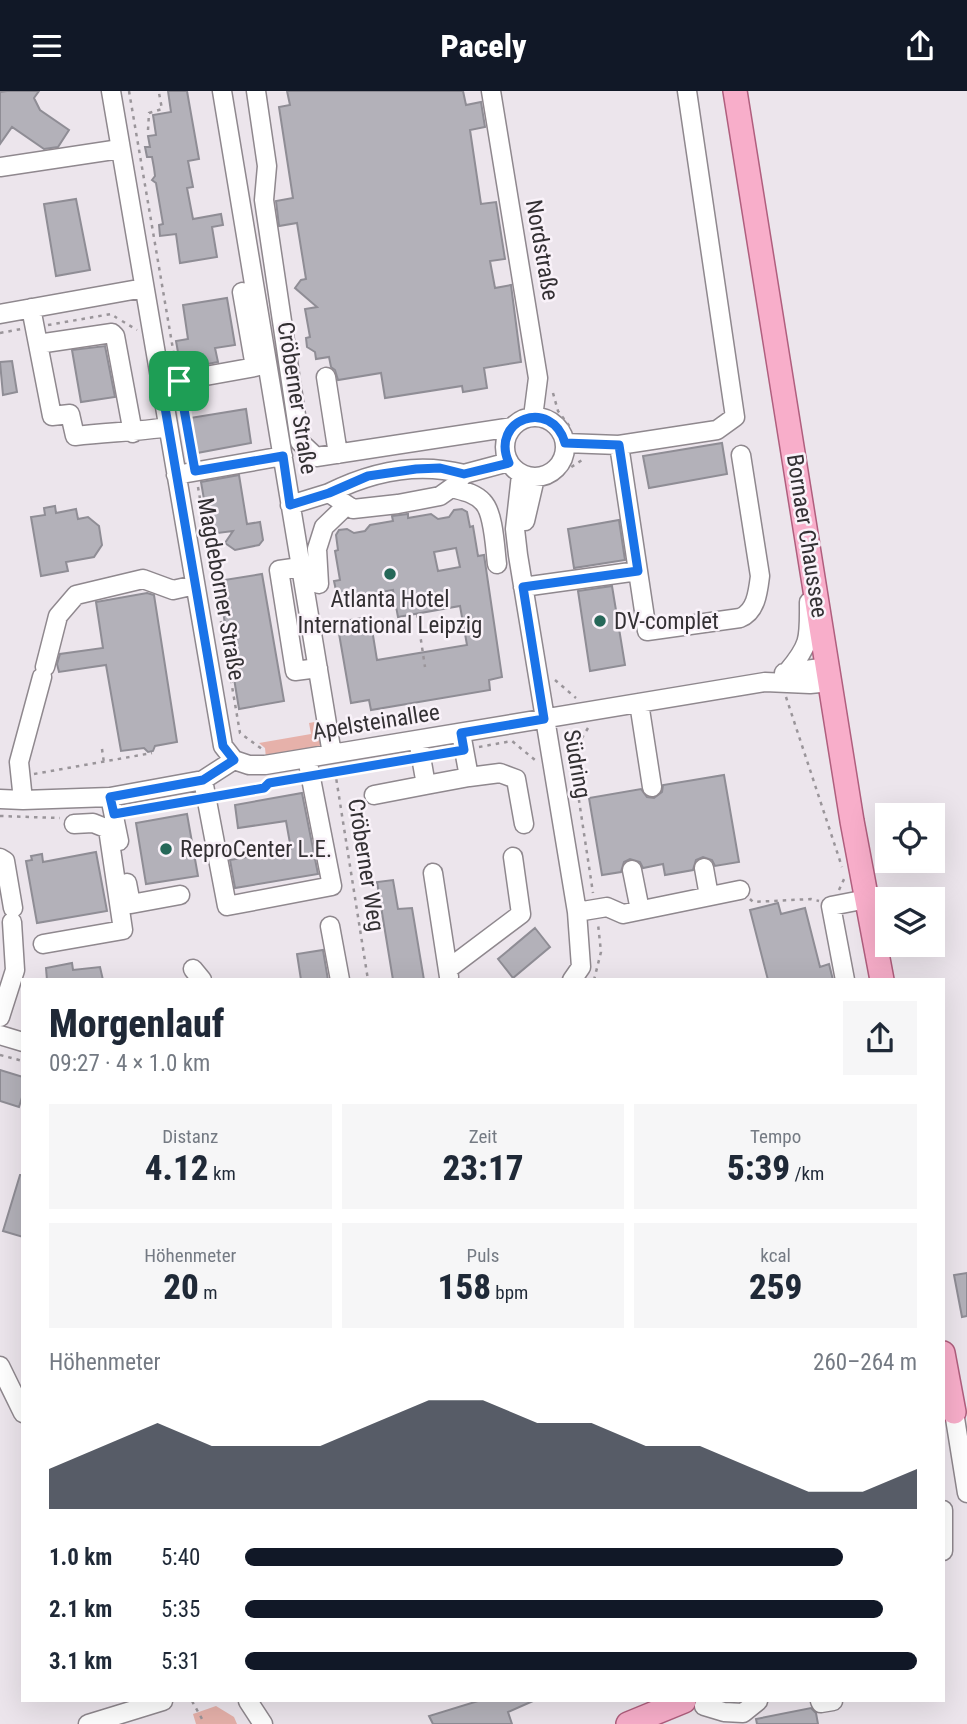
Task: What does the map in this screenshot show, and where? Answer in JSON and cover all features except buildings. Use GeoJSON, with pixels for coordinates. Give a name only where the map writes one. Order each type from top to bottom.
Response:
{"type":"FeatureCollection","features":[{"type":"Feature","properties":{"kind":"main road","name":"Bornaer Chaussee"},"geometry":{"type":"LineString","coordinates":[[735,91],[829,674],[882,978]]}},
{"type":"Feature","properties":{"kind":"main road"},"geometry":{"type":"LineString","coordinates":[[945,1363],[955,1412]]}},
{"type":"Feature","properties":{"kind":"main road"},"geometry":{"type":"LineString","coordinates":[[628,1724],[698,1708]]}},
{"type":"Feature","properties":{"kind":"street","name":"Magdeborner Straße"},"geometry":{"type":"LineString","coordinates":[[111,91],[144,288],[170,383],[168,427],[223,746],[234,760]]}},
{"type":"Feature","properties":{"kind":"street","name":"Cröberner Straße"},"geometry":{"type":"LineString","coordinates":[[222,91],[333,763]]}},
{"type":"Feature","properties":{"kind":"street"},"geometry":{"type":"LineString","coordinates":[[256,91],[267,166],[264,200],[300,442],[316,457],[512,427]]}},
{"type":"Feature","properties":{"kind":"street","name":"Nordstraße"},"geometry":{"type":"LineString","coordinates":[[491,91],[545,384],[533,417]]}},
{"type":"Feature","properties":{"kind":"street"},"geometry":{"type":"LineString","coordinates":[[567,442],[619,445],[718,430],[735,417],[687,91]]}},
{"type":"Feature","properties":{"kind":"street"},"geometry":{"type":"LineString","coordinates":[[0,167],[121,149]]}},
{"type":"Feature","properties":{"kind":"street"},"geometry":{"type":"LineString","coordinates":[[0,314],[144,288]]}},
{"type":"Feature","properties":{"kind":"street"},"geometry":{"type":"LineString","coordinates":[[170,383],[255,367],[242,292]]}},
{"type":"Feature","properties":{"kind":"street"},"geometry":{"type":"LineString","coordinates":[[31,308],[52,416],[70,414],[75,436],[132,433],[168,427]]}},
{"type":"Feature","properties":{"kind":"street"},"geometry":{"type":"LineString","coordinates":[[38,344],[112,333],[115,336],[132,433]]}},
{"type":"Feature","properties":{"kind":"street"},"geometry":{"type":"LineString","coordinates":[[326,377],[338,454]]}},
{"type":"Feature","properties":{"kind":"street"},"geometry":{"type":"LineString","coordinates":[[505,444],[512,427],[533,417],[542,418],[555,425],[567,442]]}},
{"type":"Feature","properties":{"kind":"street"},"geometry":{"type":"LineString","coordinates":[[476,433],[488,435],[505,444],[522,472]]}},
{"type":"Feature","properties":{"kind":"street"},"geometry":{"type":"LineString","coordinates":[[290,505],[329,493],[368,476],[393,472],[440,468],[464,474],[522,472],[543,477],[557,468],[567,442]]}},
{"type":"Feature","properties":{"kind":"street"},"geometry":{"type":"LineString","coordinates":[[619,445],[647,631],[748,615],[758,592],[760,576],[741,455]]}},
{"type":"Feature","properties":{"kind":"street"},"geometry":{"type":"LineString","coordinates":[[176,475],[283,456]]}},
{"type":"Feature","properties":{"kind":"street","name":"Südring"},"geometry":{"type":"LineString","coordinates":[[522,472],[518,555],[577,912],[581,967],[573,978]]}},
{"type":"Feature","properties":{"kind":"street"},"geometry":{"type":"LineString","coordinates":[[329,493],[353,509],[398,505],[440,496],[452,488],[464,474]]}},
{"type":"Feature","properties":{"kind":"street"},"geometry":{"type":"LineString","coordinates":[[452,488],[472,494],[485,503],[491,521],[497,564]]}},
{"type":"Feature","properties":{"kind":"street"},"geometry":{"type":"LineString","coordinates":[[319,584],[317,549],[324,527],[347,505]]}},
{"type":"Feature","properties":{"kind":"street","name":"Apelsteinallee"},"geometry":{"type":"LineString","coordinates":[[765,682],[788,671],[807,646],[811,553]]}},
{"type":"Feature","properties":{"kind":"street"},"geometry":{"type":"LineString","coordinates":[[523,587],[638,571]]}},
{"type":"Feature","properties":{"kind":"street"},"geometry":{"type":"LineString","coordinates":[[23,800],[19,762],[58,616],[76,594],[142,579],[173,590],[195,586]]}},
{"type":"Feature","properties":{"kind":"street","name":"Apelsteinallee"},"geometry":{"type":"LineString","coordinates":[[788,671],[829,674]]}},
{"type":"Feature","properties":{"kind":"street","name":"Apelsteinallee"},"geometry":{"type":"LineString","coordinates":[[234,760],[249,765],[309,767],[462,741],[544,719],[765,682],[810,684],[829,674]]}},
{"type":"Feature","properties":{"kind":"street"},"geometry":{"type":"LineString","coordinates":[[639,703],[652,787]]}},
{"type":"Feature","properties":{"kind":"street"},"geometry":{"type":"LineString","coordinates":[[462,741],[469,778]]}},
{"type":"Feature","properties":{"kind":"street"},"geometry":{"type":"LineString","coordinates":[[419,748],[426,785]]}},
{"type":"Feature","properties":{"kind":"street"},"geometry":{"type":"LineString","coordinates":[[0,799],[112,805],[203,780],[234,760]]}},
{"type":"Feature","properties":{"kind":"street"},"geometry":{"type":"LineString","coordinates":[[203,780],[227,906],[332,886],[309,767]]}},
{"type":"Feature","properties":{"kind":"street"},"geometry":{"type":"LineString","coordinates":[[374,795],[500,773],[516,779],[524,824]]}},
{"type":"Feature","properties":{"kind":"street"},"geometry":{"type":"LineString","coordinates":[[112,805],[131,904],[180,895]]}},
{"type":"Feature","properties":{"kind":"street"},"geometry":{"type":"LineString","coordinates":[[43,944],[123,930],[108,829],[93,823],[68,821]]}},
{"type":"Feature","properties":{"kind":"street"},"geometry":{"type":"LineString","coordinates":[[448,974],[521,914],[513,857]]}},
{"type":"Feature","properties":{"kind":"street"},"geometry":{"type":"LineString","coordinates":[[0,858],[5,862],[13,915],[15,970],[0,1017]]}},
{"type":"Feature","properties":{"kind":"street"},"geometry":{"type":"LineString","coordinates":[[705,868],[709,896]]}},
{"type":"Feature","properties":{"kind":"street"},"geometry":{"type":"LineString","coordinates":[[632,870],[640,910]]}},
{"type":"Feature","properties":{"kind":"street"},"geometry":{"type":"LineString","coordinates":[[433,873],[448,974]]}},
{"type":"Feature","properties":{"kind":"street"},"geometry":{"type":"LineString","coordinates":[[577,912],[607,907],[623,914],[740,890]]}},
{"type":"Feature","properties":{"kind":"street"},"geometry":{"type":"LineString","coordinates":[[845,978],[831,906],[867,899]]}},
{"type":"Feature","properties":{"kind":"street"},"geometry":{"type":"LineString","coordinates":[[330,926],[340,978]]}},
{"type":"Feature","properties":{"kind":"street"},"geometry":{"type":"LineString","coordinates":[[0,1035],[21,1041]]}},
{"type":"Feature","properties":{"kind":"street"},"geometry":{"type":"LineString","coordinates":[[0,1366],[21,1409]]}},
{"type":"Feature","properties":{"kind":"street"},"geometry":{"type":"LineString","coordinates":[[955,1412],[967,1493]]}},
{"type":"Feature","properties":{"kind":"street"},"geometry":{"type":"LineString","coordinates":[[88,1724],[160,1702]]}},
{"type":"Feature","properties":{"kind":"street"},"geometry":{"type":"LineString","coordinates":[[249,1702],[263,1724]]}},
{"type":"Feature","properties":{"kind":"street"},"geometry":{"type":"LineString","coordinates":[[698,1708],[743,1713],[757,1702]]}},
{"type":"Feature","properties":{"kind":"path"},"geometry":{"type":"LineString","coordinates":[[129,91],[170,383],[195,471],[240,733],[262,749]]}},
{"type":"Feature","properties":{"kind":"path"},"geometry":{"type":"LineString","coordinates":[[148,130],[149,113],[162,109],[159,93],[161,91]]}},
{"type":"Feature","properties":{"kind":"path"},"geometry":{"type":"LineString","coordinates":[[545,384],[558,411],[567,442]]}},
{"type":"Feature","properties":{"kind":"path"},"geometry":{"type":"LineString","coordinates":[[417,614],[425,667]]}},
{"type":"Feature","properties":{"kind":"path"},"geometry":{"type":"LineString","coordinates":[[549,674],[582,703]]}},
{"type":"Feature","properties":{"kind":"path"},"geometry":{"type":"LineString","coordinates":[[740,890],[753,902],[811,899],[831,906],[833,897],[845,878],[785,695]]}},
{"type":"Feature","properties":{"kind":"path"},"geometry":{"type":"LineString","coordinates":[[587,728],[572,754],[594,899]]}},
{"type":"Feature","properties":{"kind":"path"},"geometry":{"type":"LineString","coordinates":[[112,805],[206,798],[264,788],[269,783],[309,767],[462,741],[512,741],[537,761]]}},
{"type":"Feature","properties":{"kind":"path"},"geometry":{"type":"LineString","coordinates":[[102,749],[104,763]]}},
{"type":"Feature","properties":{"kind":"path"},"geometry":{"type":"LineString","coordinates":[[20,777],[152,753]]}},
{"type":"Feature","properties":{"kind":"path","name":"Cröberner Weg"},"geometry":{"type":"LineString","coordinates":[[333,763],[368,978]]}},
{"type":"Feature","properties":{"kind":"path"},"geometry":{"type":"LineString","coordinates":[[0,816],[68,821]]}},
{"type":"Feature","properties":{"kind":"path"},"geometry":{"type":"LineString","coordinates":[[594,978],[601,952],[597,917]]}},
{"type":"Feature","properties":{"kind":"path"},"geometry":{"type":"LineString","coordinates":[[0,1055],[21,1060]]}},
{"type":"Feature","properties":{"kind":"path"},"geometry":{"type":"LineString","coordinates":[[193,1702],[202,1719]]}},
{"type":"Feature","properties":{"kind":"shaded area"},"geometry":{"type":"Polygon","coordinates":[[[320,721],[323,741],[318,748],[266,758],[265,748],[259,743],[311,734],[309,723],[320,721]]]}},
{"type":"Feature","properties":{"kind":"shaded area"},"geometry":{"type":"Polygon","coordinates":[[[216,1706],[234,1717],[237,1724],[196,1724],[193,1714],[216,1706]]]}},
{"type":"Feature","properties":{"kind":"place","name":"Atlanta Hotel International Leipzig"},"geometry":{"type":"Point","coordinates":[390,574]}},
{"type":"Feature","properties":{"kind":"place","name":"DV-complet"},"geometry":{"type":"Point","coordinates":[600,621]}},
{"type":"Feature","properties":{"kind":"place","name":"ReproCenter L.E."},"geometry":{"type":"Point","coordinates":[166,849]}},
{"type":"Feature","properties":{"kind":"route"},"geometry":{"type":"LineString","coordinates":[[179,381],[195,471],[283,456],[290,505],[329,493],[368,476],[440,468],[464,474],[509,463],[505,444],[509,432],[518,422],[533,417],[542,418],[555,425],[565,443],[619,445],[638,571],[523,587],[544,719],[461,733],[464,750],[269,783],[264,788],[114,814],[110,797],[203,780],[234,760],[223,746],[161,384],[179,381]]}}]}
